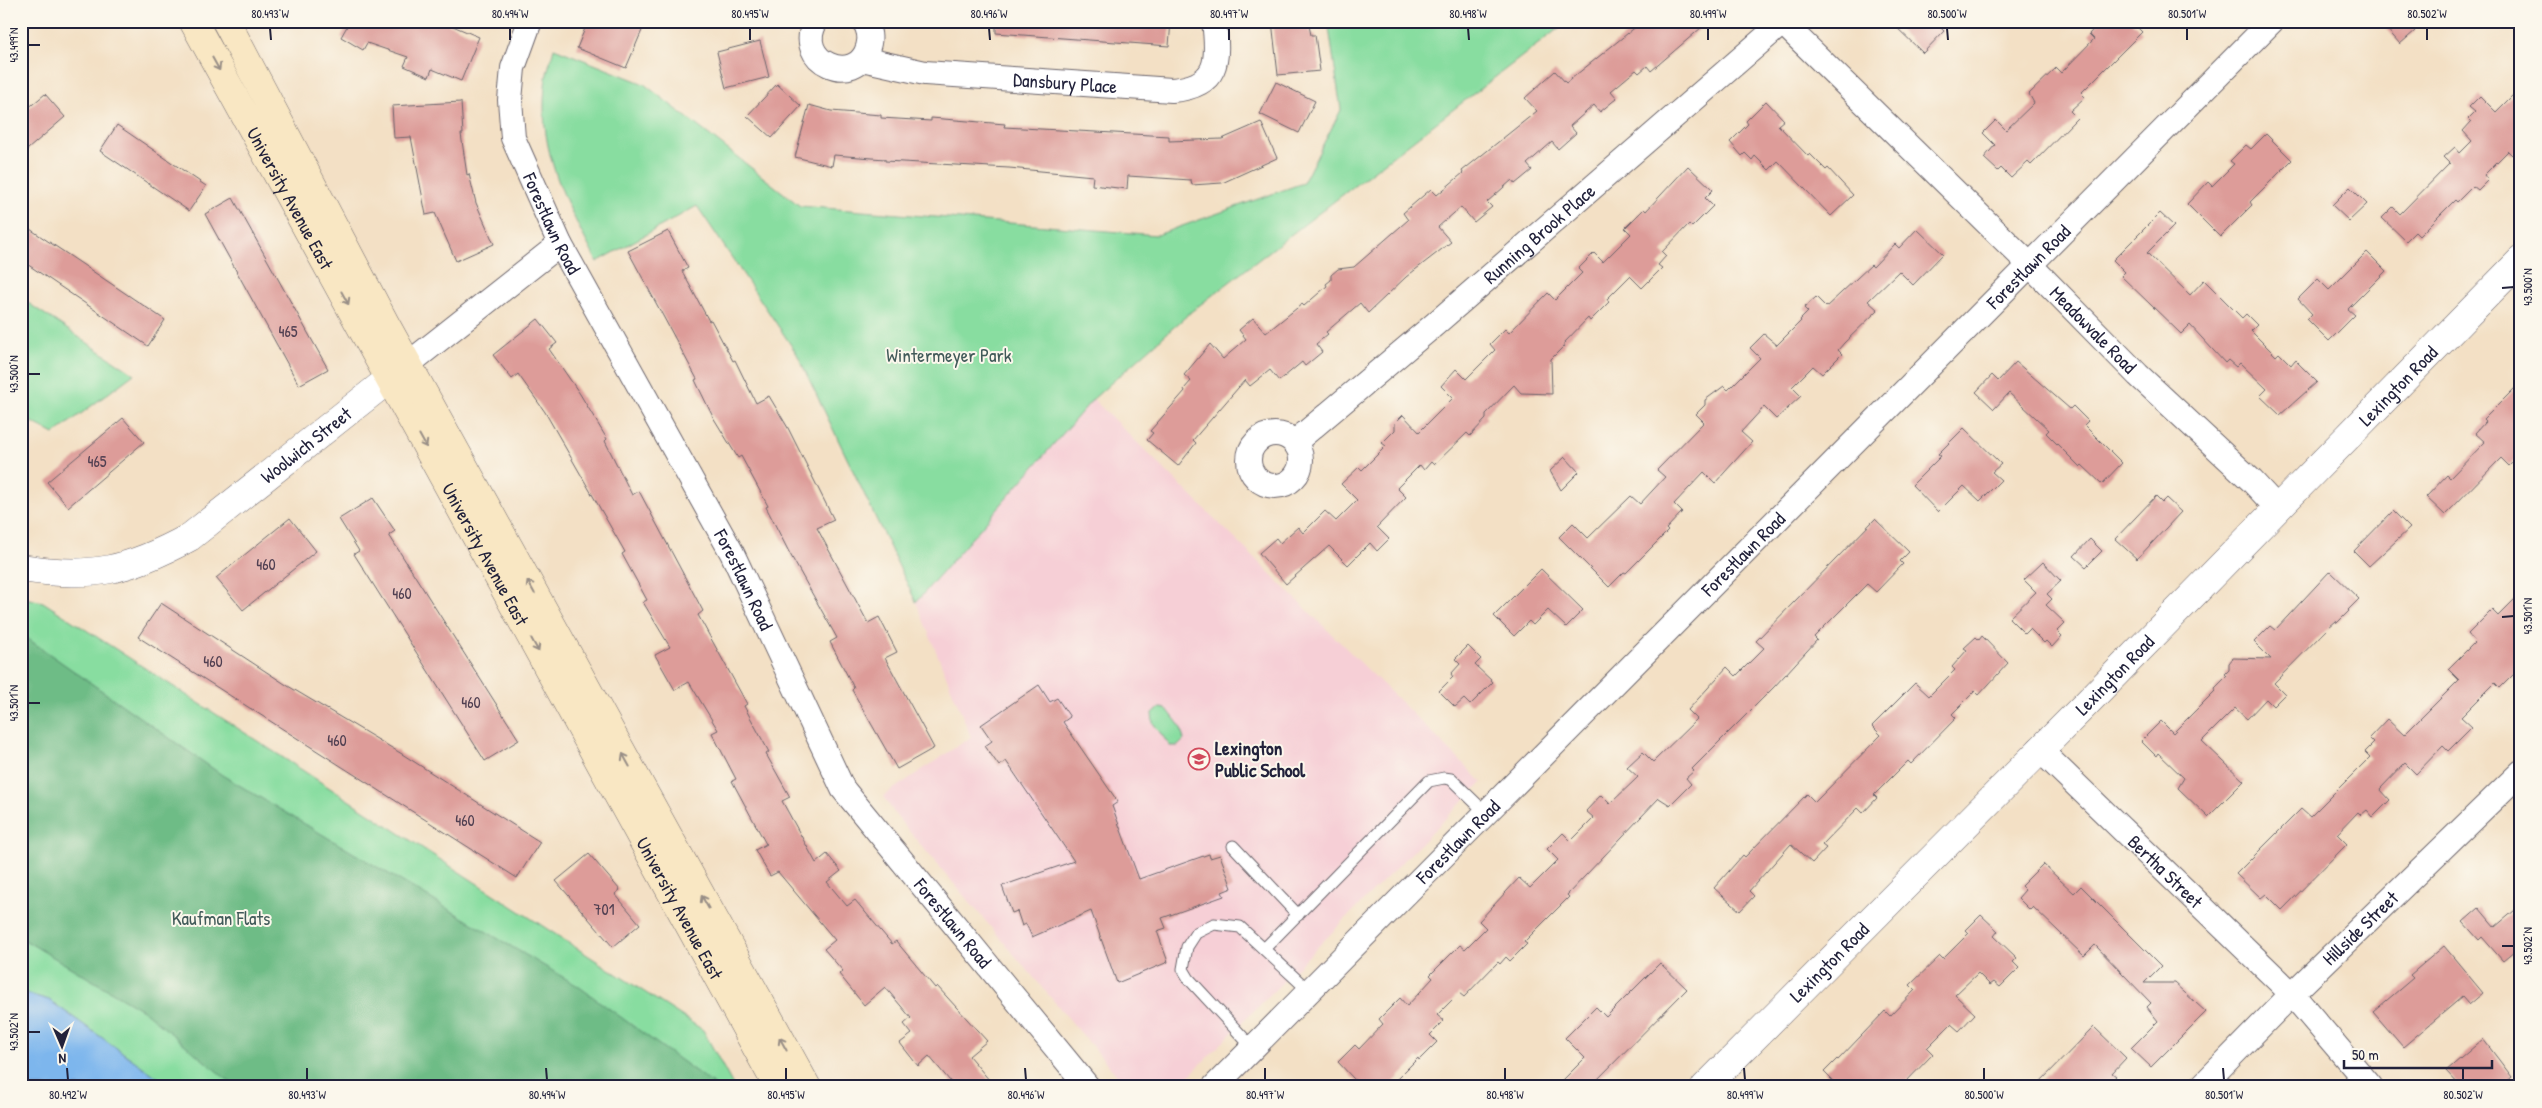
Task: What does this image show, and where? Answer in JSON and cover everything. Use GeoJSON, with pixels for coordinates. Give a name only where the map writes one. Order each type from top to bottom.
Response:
{"type":"FeatureCollection","features":[{"type":"Feature","properties":{"kind":"main road","name":"University Avenue East"},"geometry":{"type":"LineString","coordinates":[[193,21],[399,371],[647,824],[778,1087]]}},
{"type":"Feature","properties":{"kind":"main road","name":"University Avenue East"},"geometry":{"type":"LineString","coordinates":[[226,21],[399,371]]}},
{"type":"Feature","properties":{"kind":"main road","name":"University Avenue East"},"geometry":{"type":"LineString","coordinates":[[647,824],[807,1087]]}},
{"type":"Feature","properties":{"kind":"street","name":"Forestlawn Road"},"geometry":{"type":"LineString","coordinates":[[530,21],[513,68],[510,100],[513,138],[560,244],[732,553],[843,789],[1088,1087]]}},
{"type":"Feature","properties":{"kind":"street"},"geometry":{"type":"LineString","coordinates":[[816,21],[810,38],[812,48],[824,64],[844,68],[854,65],[862,59],[870,42],[869,32],[864,21]]}},
{"type":"Feature","properties":{"kind":"street","name":"Dansbury Place"},"geometry":{"type":"LineString","coordinates":[[862,59],[924,73],[1172,90],[1185,89],[1200,84],[1212,73],[1215,58],[1214,21]]}},
{"type":"Feature","properties":{"kind":"street","name":"Forestlawn Road"},"geometry":{"type":"LineString","coordinates":[[1214,1087],[1308,990],[2272,21]]}},
{"type":"Feature","properties":{"kind":"street","name":"Meadowvale Road"},"geometry":{"type":"LineString","coordinates":[[1782,22],[2029,264],[2138,374],[2252,481],[2278,509]]}},
{"type":"Feature","properties":{"kind":"street","name":"Running Brook Place"},"geometry":{"type":"LineString","coordinates":[[1295,442],[1434,325],[1782,22]]}},
{"type":"Feature","properties":{"kind":"street","name":"Woolwich Street"},"geometry":{"type":"LineString","coordinates":[[21,568],[58,574],[103,571],[138,563],[190,537],[560,244]]}},
{"type":"Feature","properties":{"kind":"street","name":"Lexington Road"},"geometry":{"type":"LineString","coordinates":[[1705,1087],[2278,509],[2521,260]]}},
{"type":"Feature","properties":{"kind":"street","name":"Bertha Street"},"geometry":{"type":"LineString","coordinates":[[2039,749],[2292,994],[2371,1087]]}},
{"type":"Feature","properties":{"kind":"street","name":"Hillside Street"},"geometry":{"type":"LineString","coordinates":[[2201,1087],[2292,994],[2521,772]]}},
{"type":"Feature","properties":{"kind":"lane"},"geometry":{"type":"LineString","coordinates":[[1264,949],[1429,781],[1444,778],[1451,779],[1485,812]]}},
{"type":"Feature","properties":{"kind":"lane"},"geometry":{"type":"LineString","coordinates":[[1233,846],[1298,915]]}},
{"type":"Feature","properties":{"kind":"lane"},"geometry":{"type":"LineString","coordinates":[[1252,1047],[1189,979],[1183,969],[1187,947],[1196,933],[1214,924],[1240,927],[1308,990]]}},
{"type":"Feature","properties":{"kind":"shaded area","name":"Lexington Public School"},"geometry":{"type":"Polygon","coordinates":[[[1093,399],[1482,782],[1178,1087],[1127,1087],[897,817],[883,796],[971,737],[916,602],[1093,399]]]}},
{"type":"Feature","properties":{"kind":"green space","name":"Wintermeyer Park"},"geometry":{"type":"Polygon","coordinates":[[[1328,21],[1568,21],[1192,311],[1093,399],[916,602],[797,354],[697,206],[597,262],[575,220],[557,178],[546,134],[544,111],[545,86],[547,71],[554,48],[644,84],[800,206],[1157,235],[1303,183],[1341,110],[1328,21]]]}},
{"type":"Feature","properties":{"kind":"green space"},"geometry":{"type":"Polygon","coordinates":[[[25,301],[134,374],[54,434],[21,416],[21,304],[25,301]]]}},
{"type":"Feature","properties":{"kind":"green space","name":"Kaufman Flats"},"geometry":{"type":"Polygon","coordinates":[[[21,597],[43,602],[703,1030],[734,1087],[171,1087],[49,1000],[21,992],[21,597]]]}},
{"type":"Feature","properties":{"kind":"green space","name":"Kaufman Flats"},"geometry":{"type":"Polygon","coordinates":[[[21,634],[222,775],[578,986],[717,1087],[236,1087],[144,1011],[21,938],[21,634]]]}},
{"type":"Feature","properties":{"kind":"green space"},"geometry":{"type":"Polygon","coordinates":[[[1160,708],[1167,709],[1180,726],[1184,740],[1178,746],[1170,746],[1153,723],[1152,713],[1160,708]]]}},
{"type":"Feature","properties":{"kind":"water"},"geometry":{"type":"Polygon","coordinates":[[[21,992],[49,1000],[171,1087],[21,1087],[21,992]]]}},
{"type":"Feature","properties":{"kind":"building"},"geometry":{"type":"Polygon","coordinates":[[[350,21],[441,21],[479,37],[461,81],[432,69],[429,77],[404,66],[408,57],[367,43],[363,50],[341,37],[350,21]]]}},
{"type":"Feature","properties":{"kind":"building"},"geometry":{"type":"Polygon","coordinates":[[[588,21],[646,21],[626,68],[577,48],[588,21]]]}},
{"type":"Feature","properties":{"kind":"building"},"geometry":{"type":"Polygon","coordinates":[[[996,21],[1171,21],[1169,46],[996,33],[996,21]]]}},
{"type":"Feature","properties":{"kind":"building"},"geometry":{"type":"Polygon","coordinates":[[[1272,21],[1308,21],[1311,35],[1315,35],[1320,71],[1278,75],[1272,21]]]}},
{"type":"Feature","properties":{"kind":"building"},"geometry":{"type":"Polygon","coordinates":[[[1643,21],[1709,21],[1651,71],[1647,66],[1639,73],[1636,70],[1611,91],[1617,98],[1600,112],[1594,105],[1570,126],[1576,133],[1558,149],[1552,142],[1527,164],[1532,170],[1515,184],[1512,180],[1487,202],[1492,207],[1474,222],[1461,207],[1438,227],[1451,242],[1406,277],[1368,313],[1360,303],[1326,332],[1328,334],[1316,344],[1322,352],[1305,366],[1302,362],[1279,381],[1270,370],[1250,386],[1245,380],[1193,440],[1196,443],[1178,466],[1147,440],[1153,433],[1150,431],[1185,391],[1184,389],[1191,381],[1184,375],[1210,344],[1223,359],[1246,339],[1239,330],[1253,318],[1266,333],[1302,304],[1304,306],[1327,286],[1326,284],[1331,280],[1331,275],[1338,269],[1354,267],[1408,220],[1403,213],[1431,189],[1437,195],[1463,173],[1462,171],[1537,111],[1525,98],[1555,71],[1566,83],[1643,21]]]}},
{"type":"Feature","properties":{"kind":"building"},"geometry":{"type":"Polygon","coordinates":[[[1890,21],[1934,21],[1944,31],[1923,53],[1890,21]]]}},
{"type":"Feature","properties":{"kind":"building"},"geometry":{"type":"Polygon","coordinates":[[[2101,21],[2131,21],[2142,32],[2081,93],[2085,97],[2070,111],[2077,118],[2031,165],[2028,162],[2011,178],[2001,168],[1998,171],[1984,158],[1995,145],[1983,133],[1996,120],[2006,130],[2034,103],[2029,94],[2056,68],[2061,73],[2094,39],[2089,34],[2101,21]]]}},
{"type":"Feature","properties":{"kind":"building"},"geometry":{"type":"Polygon","coordinates":[[[2380,21],[2407,21],[2415,31],[2400,44],[2380,21]]]}},
{"type":"Feature","properties":{"kind":"building"},"geometry":{"type":"Polygon","coordinates":[[[760,41],[769,77],[726,88],[717,52],[760,41]]]}},
{"type":"Feature","properties":{"kind":"building"},"geometry":{"type":"Polygon","coordinates":[[[1276,82],[1315,101],[1299,133],[1260,114],[1276,82]]]}},
{"type":"Feature","properties":{"kind":"building"},"geometry":{"type":"Polygon","coordinates":[[[777,84],[801,106],[772,138],[747,116],[777,84]]]}},
{"type":"Feature","properties":{"kind":"building"},"geometry":{"type":"Polygon","coordinates":[[[2521,87],[2521,146],[2512,155],[2508,151],[2484,175],[2488,180],[2478,190],[2473,186],[2457,202],[2455,200],[2419,236],[2415,232],[2406,241],[2382,218],[2393,207],[2400,214],[2450,163],[2444,157],[2455,147],[2460,153],[2472,141],[2463,131],[2471,122],[2468,119],[2475,112],[2469,107],[2480,96],[2496,112],[2521,87]]]}},
{"type":"Feature","properties":{"kind":"building"},"geometry":{"type":"Polygon","coordinates":[[[45,94],[65,117],[21,155],[21,114],[45,94]]]}},
{"type":"Feature","properties":{"kind":"building"},"geometry":{"type":"Polygon","coordinates":[[[1766,101],[1784,120],[1778,125],[1808,156],[1810,154],[1826,170],[1828,168],[1853,195],[1831,216],[1778,161],[1769,170],[1755,156],[1752,160],[1745,153],[1742,156],[1730,142],[1748,124],[1746,121],[1766,101]]]}},
{"type":"Feature","properties":{"kind":"building"},"geometry":{"type":"Polygon","coordinates":[[[461,102],[463,134],[461,134],[467,175],[469,174],[476,203],[494,244],[456,261],[435,213],[426,215],[411,137],[394,138],[392,106],[461,102]]]}},
{"type":"Feature","properties":{"kind":"building"},"geometry":{"type":"Polygon","coordinates":[[[809,105],[831,111],[881,115],[881,118],[931,121],[931,118],[1005,124],[1004,127],[1169,136],[1169,141],[1222,139],[1261,122],[1277,158],[1222,183],[1192,185],[1191,180],[1128,176],[1127,189],[1092,185],[1093,176],[1009,168],[885,161],[885,159],[834,155],[832,166],[795,157],[809,105]]]}},
{"type":"Feature","properties":{"kind":"building"},"geometry":{"type":"Polygon","coordinates":[[[117,125],[206,186],[189,211],[100,151],[117,125]]]}},
{"type":"Feature","properties":{"kind":"building"},"geometry":{"type":"Polygon","coordinates":[[[2266,134],[2292,160],[2250,202],[2252,205],[2220,237],[2187,204],[2208,182],[2212,186],[2234,164],[2230,161],[2246,145],[2251,149],[2266,134]]]}},
{"type":"Feature","properties":{"kind":"building"},"geometry":{"type":"Polygon","coordinates":[[[1688,166],[1713,190],[1705,198],[1713,206],[1692,227],[1689,224],[1662,252],[1666,256],[1658,265],[1662,268],[1642,288],[1630,276],[1607,299],[1609,302],[1590,321],[1588,318],[1564,343],[1564,346],[1551,359],[1552,394],[1521,393],[1514,385],[1486,414],[1486,419],[1470,436],[1467,433],[1434,465],[1431,462],[1424,470],[1420,465],[1397,488],[1406,497],[1377,527],[1389,539],[1377,551],[1370,543],[1348,565],[1329,546],[1286,584],[1259,553],[1276,538],[1280,543],[1298,527],[1303,533],[1325,511],[1336,521],[1357,500],[1341,484],[1359,467],[1362,470],[1386,446],[1382,443],[1395,430],[1395,423],[1403,415],[1419,432],[1453,398],[1441,386],[1456,369],[1466,379],[1495,350],[1490,344],[1505,329],[1509,333],[1548,293],[1555,300],[1582,273],[1578,269],[1594,253],[1603,262],[1631,234],[1625,228],[1644,209],[1646,211],[1688,166]]]}},
{"type":"Feature","properties":{"kind":"building"},"geometry":{"type":"Polygon","coordinates":[[[2350,187],[2367,204],[2349,221],[2332,205],[2350,187]]]}},
{"type":"Feature","properties":{"kind":"building"},"geometry":{"type":"Polygon","coordinates":[[[233,198],[328,369],[299,385],[205,214],[233,198]]]}},
{"type":"Feature","properties":{"kind":"building"},"geometry":{"type":"Polygon","coordinates":[[[2160,213],[2174,226],[2147,253],[2190,295],[2204,280],[2242,318],[2246,314],[2257,325],[2251,331],[2276,356],[2279,353],[2291,365],[2295,360],[2317,382],[2280,415],[2260,396],[2267,389],[2240,363],[2236,367],[2228,360],[2225,363],[2190,325],[2181,334],[2121,276],[2125,272],[2113,260],[2160,213]]]}},
{"type":"Feature","properties":{"kind":"building"},"geometry":{"type":"Polygon","coordinates":[[[21,223],[165,320],[148,346],[21,260],[21,223]]]}},
{"type":"Feature","properties":{"kind":"building"},"geometry":{"type":"Polygon","coordinates":[[[1917,229],[1943,254],[1913,285],[1899,271],[1868,301],[1878,310],[1838,350],[1842,354],[1822,374],[1813,366],[1792,387],[1801,396],[1776,419],[1764,407],[1741,432],[1752,442],[1715,483],[1704,472],[1674,504],[1682,512],[1666,529],[1668,531],[1626,573],[1624,572],[1609,587],[1559,537],[1573,523],[1588,538],[1631,496],[1640,504],[1665,477],[1657,470],[1704,422],[1696,414],[1705,405],[1705,400],[1724,386],[1728,390],[1760,358],[1750,348],[1764,334],[1777,345],[1801,321],[1808,312],[1804,308],[1816,297],[1826,307],[1871,265],[1873,267],[1895,244],[1899,248],[1917,229]]]}},
{"type":"Feature","properties":{"kind":"building"},"geometry":{"type":"Polygon","coordinates":[[[668,231],[688,268],[682,271],[709,321],[711,320],[733,361],[735,360],[756,403],[769,396],[788,428],[834,520],[817,528],[868,623],[879,617],[897,652],[885,658],[934,748],[897,769],[852,690],[854,688],[830,642],[837,638],[790,554],[766,507],[768,506],[741,456],[738,458],[713,417],[695,380],[697,379],[628,251],[668,231]]]}},
{"type":"Feature","properties":{"kind":"building"},"geometry":{"type":"Polygon","coordinates":[[[2367,252],[2386,271],[2348,309],[2355,315],[2329,341],[2307,319],[2312,314],[2298,299],[2318,279],[2329,290],[2367,252]]]}},
{"type":"Feature","properties":{"kind":"building"},"geometry":{"type":"Polygon","coordinates":[[[538,319],[557,343],[549,349],[580,394],[607,439],[605,441],[632,495],[639,491],[703,611],[698,615],[747,704],[744,706],[769,752],[766,754],[790,797],[782,801],[816,863],[827,854],[841,871],[827,882],[847,906],[855,900],[892,944],[896,941],[935,988],[937,986],[987,1041],[969,1056],[995,1087],[955,1087],[929,1056],[918,1066],[900,1043],[912,1034],[904,1024],[911,1018],[885,987],[864,1005],[839,974],[843,971],[824,949],[835,940],[778,872],[770,876],[755,850],[766,844],[732,781],[736,779],[712,733],[718,730],[689,682],[675,690],[655,655],[670,647],[643,602],[647,600],[622,554],[625,552],[545,412],[518,374],[512,379],[493,355],[538,319]]]}},
{"type":"Feature","properties":{"kind":"building"},"geometry":{"type":"Polygon","coordinates":[[[2016,362],[2070,409],[2073,406],[2088,421],[2084,425],[2122,463],[2102,484],[2082,465],[2080,467],[2046,433],[2049,430],[2009,393],[1994,409],[1976,392],[1992,375],[1998,381],[2016,362]]]}},
{"type":"Feature","properties":{"kind":"building"},"geometry":{"type":"Polygon","coordinates":[[[2521,382],[2521,454],[2509,466],[2501,458],[2445,515],[2426,497],[2447,475],[2450,478],[2485,442],[2475,433],[2485,422],[2483,420],[2521,382]]]}},
{"type":"Feature","properties":{"kind":"building"},"geometry":{"type":"Polygon","coordinates":[[[123,418],[144,442],[68,507],[47,482],[123,418]]]}},
{"type":"Feature","properties":{"kind":"building"},"geometry":{"type":"Polygon","coordinates":[[[1964,428],[2001,464],[1992,472],[2001,480],[1980,501],[1964,486],[1938,512],[1912,485],[1941,456],[1938,454],[1964,428]]]}},
{"type":"Feature","properties":{"kind":"building"},"geometry":{"type":"Polygon","coordinates":[[[1565,457],[1579,472],[1561,490],[1550,471],[1565,457]]]}},
{"type":"Feature","properties":{"kind":"building"},"geometry":{"type":"Polygon","coordinates":[[[2156,496],[2162,502],[2166,498],[2181,512],[2137,559],[2115,539],[2156,496]]]}},
{"type":"Feature","properties":{"kind":"building"},"geometry":{"type":"Polygon","coordinates":[[[373,498],[395,531],[389,535],[519,740],[485,761],[354,554],[359,551],[339,519],[373,498]]]}},
{"type":"Feature","properties":{"kind":"building"},"geometry":{"type":"Polygon","coordinates":[[[2393,511],[2410,528],[2369,566],[2354,551],[2393,511]]]}},
{"type":"Feature","properties":{"kind":"building"},"geometry":{"type":"Polygon","coordinates":[[[290,518],[316,551],[243,610],[216,578],[290,518]]]}},
{"type":"Feature","properties":{"kind":"building"},"geometry":{"type":"Polygon","coordinates":[[[1875,519],[1909,552],[1900,561],[1903,564],[1876,592],[1867,584],[1814,637],[1817,640],[1774,687],[1692,769],[1694,771],[1686,778],[1691,784],[1670,805],[1659,798],[1567,895],[1569,897],[1524,942],[1527,944],[1510,961],[1506,957],[1500,964],[1498,962],[1464,997],[1459,993],[1437,1015],[1444,1021],[1430,1035],[1437,1042],[1419,1060],[1418,1058],[1389,1087],[1363,1087],[1353,1078],[1338,1062],[1355,1045],[1359,1049],[1383,1024],[1379,1019],[1400,998],[1407,1006],[1433,978],[1430,975],[1460,945],[1465,949],[1486,928],[1479,921],[1519,878],[1530,888],[1558,860],[1547,849],[1563,833],[1571,841],[1594,818],[1586,811],[1601,795],[1610,804],[1638,777],[1627,767],[1643,752],[1653,762],[1697,719],[1688,710],[1727,667],[1736,676],[1764,648],[1756,641],[1875,519]]]}},
{"type":"Feature","properties":{"kind":"building"},"geometry":{"type":"Polygon","coordinates":[[[2090,539],[2102,551],[2086,567],[2074,556],[2090,539]]]}},
{"type":"Feature","properties":{"kind":"building"},"geometry":{"type":"Polygon","coordinates":[[[2043,562],[2061,581],[2047,594],[2052,599],[2046,605],[2065,623],[2057,631],[2062,636],[2052,647],[2046,641],[2044,643],[2030,629],[2025,634],[2009,618],[2036,592],[2024,580],[2043,562]]]}},
{"type":"Feature","properties":{"kind":"building"},"geometry":{"type":"Polygon","coordinates":[[[1541,569],[1583,610],[1566,627],[1548,610],[1533,625],[1529,621],[1514,636],[1494,616],[1541,569]]]}},
{"type":"Feature","properties":{"kind":"building"},"geometry":{"type":"Polygon","coordinates":[[[2330,571],[2359,599],[2337,623],[2336,621],[2329,627],[2274,683],[2285,694],[2273,706],[2266,699],[2247,719],[2235,708],[2202,741],[2244,781],[2208,817],[2178,788],[2184,778],[2158,753],[2156,756],[2141,741],[2161,721],[2173,733],[2216,690],[2215,688],[2227,676],[2225,674],[2229,670],[2229,663],[2233,658],[2271,659],[2254,642],[2270,626],[2275,630],[2330,571]]]}},
{"type":"Feature","properties":{"kind":"building"},"geometry":{"type":"Polygon","coordinates":[[[2521,593],[2521,667],[2500,688],[2495,683],[2461,717],[2472,727],[2448,751],[2443,746],[2416,774],[2405,763],[2380,789],[2390,800],[2373,817],[2367,810],[2361,815],[2358,812],[2337,834],[2347,844],[2282,910],[2266,894],[2261,898],[2236,874],[2301,809],[2310,817],[2370,757],[2365,752],[2374,743],[2369,738],[2387,719],[2404,735],[2459,680],[2448,669],[2475,642],[2468,634],[2492,610],[2498,616],[2521,593]]]}},
{"type":"Feature","properties":{"kind":"building"},"geometry":{"type":"Polygon","coordinates":[[[161,603],[288,686],[402,754],[540,842],[517,878],[138,637],[161,603]]]}},
{"type":"Feature","properties":{"kind":"building"},"geometry":{"type":"Polygon","coordinates":[[[1982,636],[2008,663],[1979,695],[1975,691],[1952,714],[1956,718],[1911,764],[1908,761],[1874,795],[1877,798],[1863,813],[1858,808],[1822,845],[1826,848],[1812,863],[1791,844],[1749,891],[1754,896],[1740,911],[1714,888],[1743,855],[1745,857],[1807,794],[1815,802],[1881,735],[1872,726],[1915,683],[1929,696],[1955,670],[1952,667],[1967,650],[1964,648],[1976,637],[1979,640],[1982,636]]]}},
{"type":"Feature","properties":{"kind":"building"},"geometry":{"type":"Polygon","coordinates":[[[1468,646],[1481,659],[1475,665],[1493,682],[1470,705],[1464,699],[1455,707],[1439,691],[1453,677],[1451,674],[1460,664],[1455,659],[1468,646]]]}},
{"type":"Feature","properties":{"kind":"building"},"geometry":{"type":"Polygon","coordinates":[[[1039,685],[1050,702],[1057,698],[1070,717],[1063,722],[1118,802],[1112,806],[1139,879],[1209,854],[1210,858],[1220,855],[1232,888],[1222,892],[1224,896],[1162,918],[1166,928],[1157,931],[1168,962],[1117,983],[1091,911],[1032,937],[1026,924],[1022,926],[1017,911],[1012,913],[1002,886],[1074,861],[1006,761],[999,766],[985,746],[992,741],[981,725],[1039,685]]]}},
{"type":"Feature","properties":{"kind":"building"},"geometry":{"type":"Polygon","coordinates":[[[589,854],[620,890],[615,894],[640,924],[613,947],[556,881],[589,854]]]}},
{"type":"Feature","properties":{"kind":"building"},"geometry":{"type":"Polygon","coordinates":[[[2043,864],[2074,893],[2081,886],[2161,966],[2144,983],[2174,983],[2206,1012],[2151,1067],[2131,1048],[2158,1021],[2147,1007],[2151,1003],[2095,945],[2084,956],[2033,907],[2030,910],[2018,898],[2025,890],[2021,886],[2043,864]]]}},
{"type":"Feature","properties":{"kind":"building"},"geometry":{"type":"Polygon","coordinates":[[[2521,905],[2521,946],[2503,961],[2482,937],[2479,940],[2463,922],[2479,908],[2495,927],[2521,905]]]}},
{"type":"Feature","properties":{"kind":"building"},"geometry":{"type":"Polygon","coordinates":[[[1981,915],[1998,931],[1994,936],[2017,958],[2013,962],[2019,968],[2000,987],[1994,982],[1990,985],[1978,973],[1955,995],[1975,1014],[1959,1031],[1951,1024],[1927,1048],[1933,1054],[1901,1087],[1839,1087],[1824,1072],[1885,1011],[1890,1016],[1915,990],[1910,985],[1940,956],[1943,959],[1969,933],[1966,930],[1981,915]]]}},
{"type":"Feature","properties":{"kind":"building"},"geometry":{"type":"Polygon","coordinates":[[[2444,946],[2483,993],[2469,1005],[2462,997],[2403,1047],[2373,1012],[2413,978],[2410,975],[2444,946]]]}},
{"type":"Feature","properties":{"kind":"building"},"geometry":{"type":"Polygon","coordinates":[[[1660,963],[1687,989],[1590,1087],[1556,1087],[1585,1058],[1565,1038],[1596,1007],[1606,1017],[1660,963]]]}},
{"type":"Feature","properties":{"kind":"building"},"geometry":{"type":"Polygon","coordinates":[[[2094,1027],[2126,1058],[2112,1073],[2116,1076],[2106,1087],[2035,1087],[2094,1027]]]}},
{"type":"Feature","properties":{"kind":"building"},"geometry":{"type":"Polygon","coordinates":[[[2483,1039],[2512,1077],[2501,1087],[2461,1087],[2446,1071],[2483,1039]]]}},
{"type":"Feature","properties":{"kind":"place","name":"Lexington Public School"},"geometry":{"type":"Point","coordinates":[1199,759]}}]}
